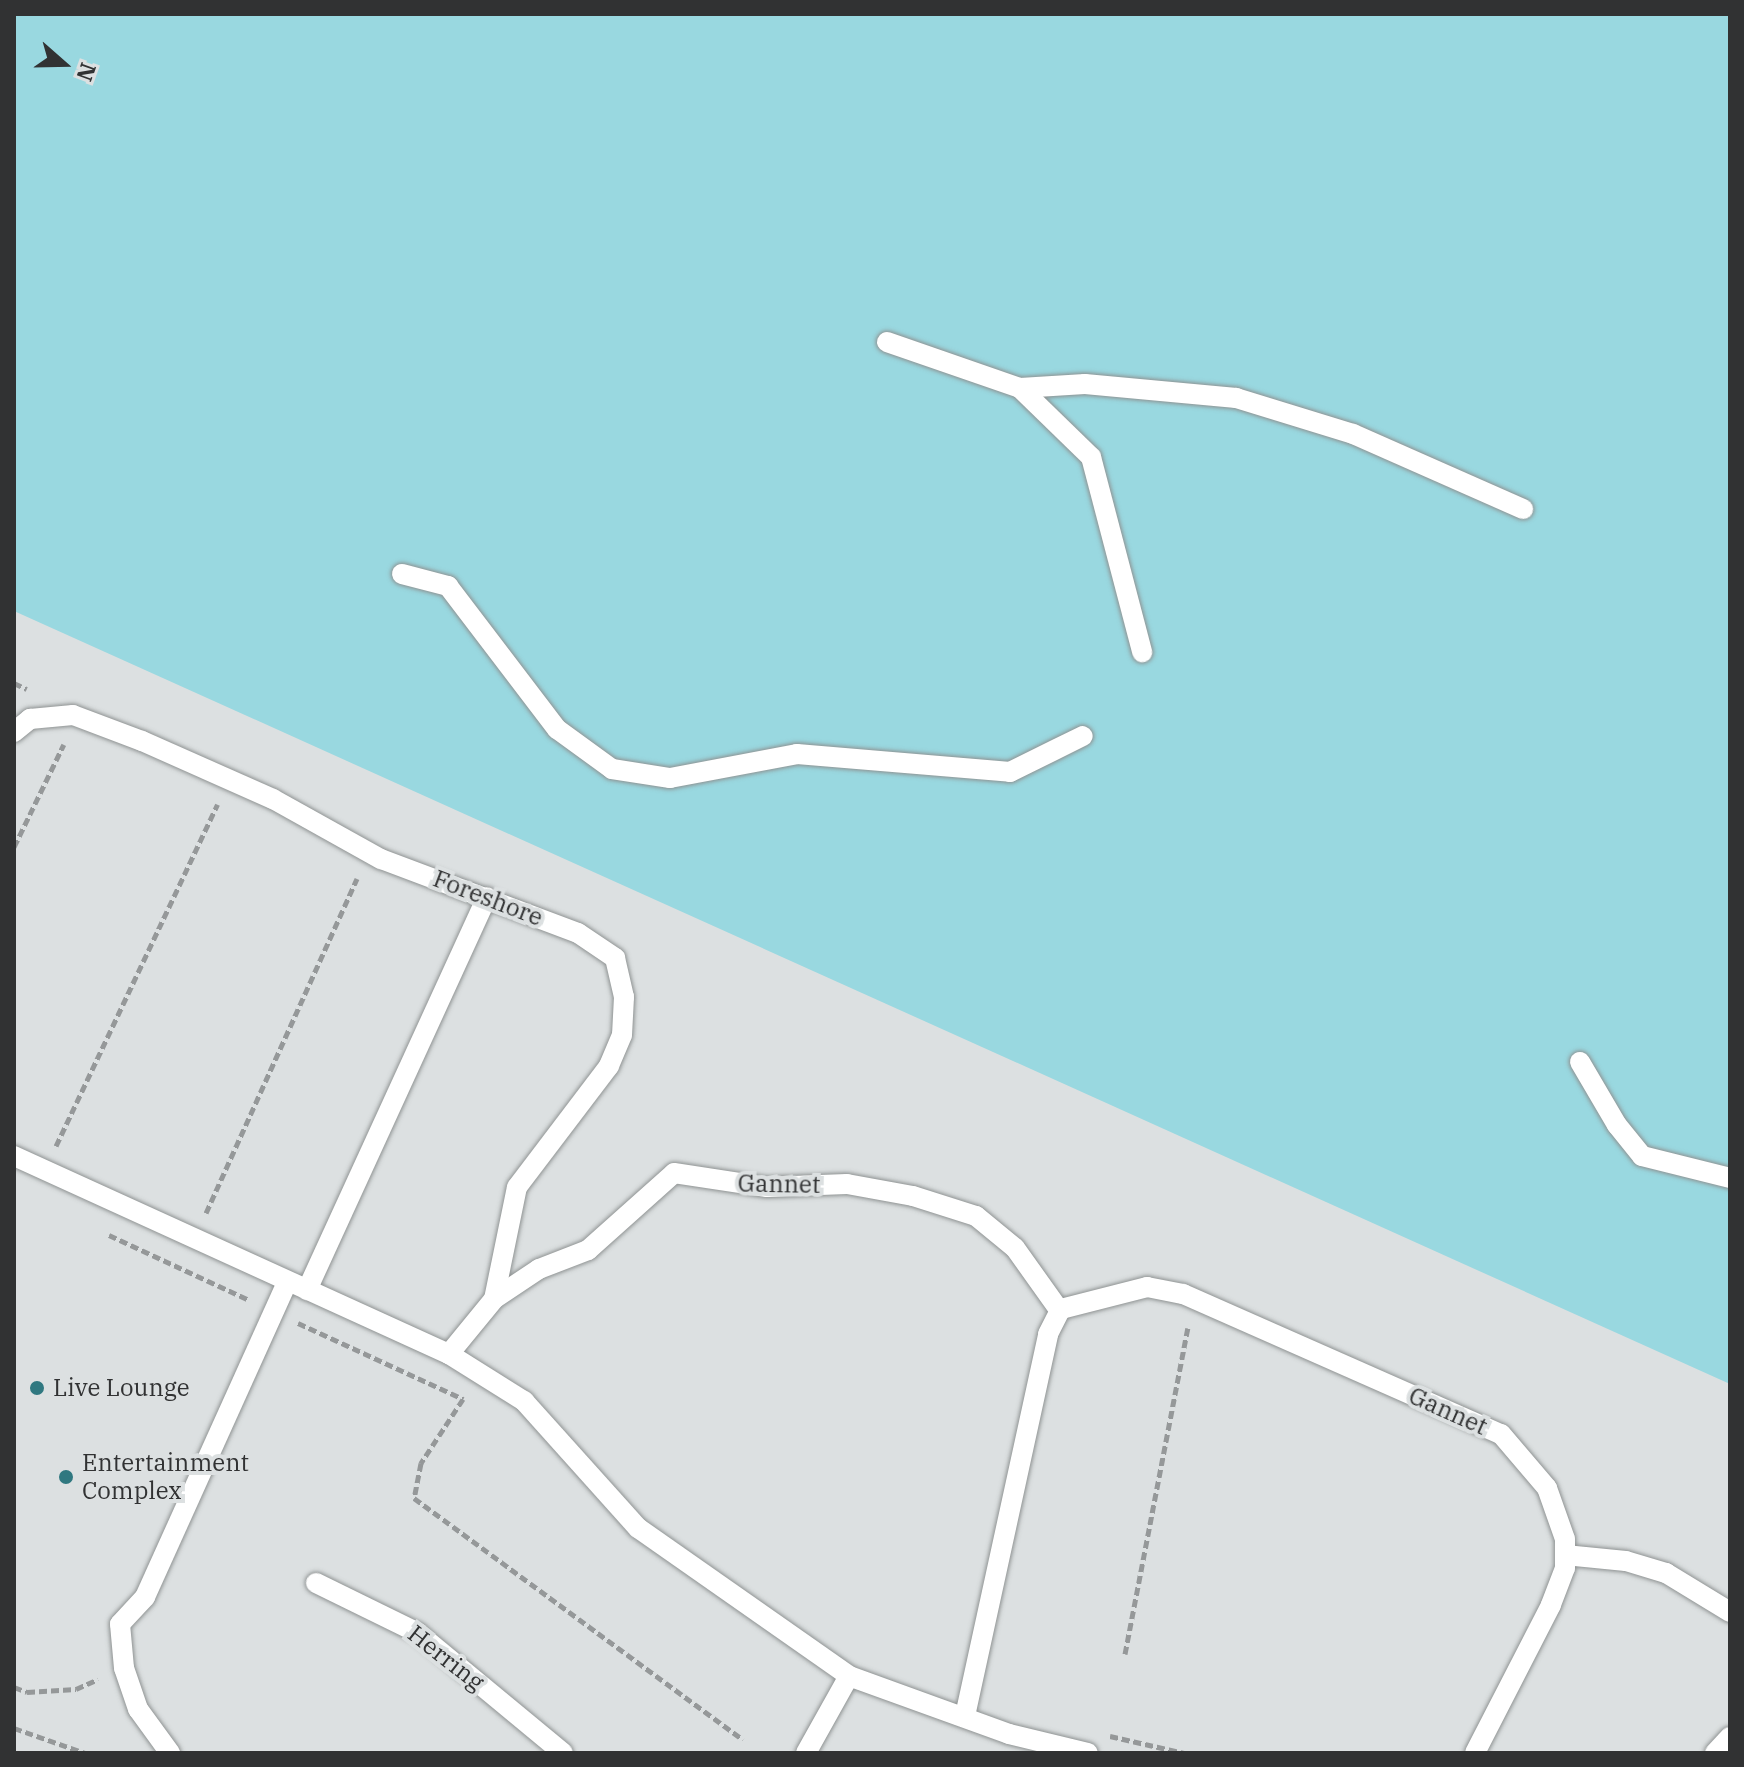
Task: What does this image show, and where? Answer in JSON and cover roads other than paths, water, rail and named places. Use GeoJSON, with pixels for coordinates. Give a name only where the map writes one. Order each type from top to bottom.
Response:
{"type":"FeatureCollection","features":[{"type":"Feature","properties":{"kind":"lane"},"geometry":{"type":"LineString","coordinates":[[887,342],[1020,388],[1085,384],[1236,398],[1353,434],[1523,509]]}},
{"type":"Feature","properties":{"kind":"lane"},"geometry":{"type":"LineString","coordinates":[[1020,388],[1091,457],[1142,652]]}},
{"type":"Feature","properties":{"kind":"lane"},"geometry":{"type":"LineString","coordinates":[[402,574],[448,586],[557,729],[612,769],[670,778],[797,754],[1010,772],[1083,736]]}},
{"type":"Feature","properties":{"kind":"lane","name":"Foreshore"},"geometry":{"type":"LineString","coordinates":[[14,732],[30,719],[73,715],[273,799],[369,854],[578,933],[615,958],[624,997],[622,1035],[609,1066],[517,1187],[494,1299]]}},
{"type":"Feature","properties":{"kind":"lane"},"geometry":{"type":"LineString","coordinates":[[307,1290],[487,897]]}},
{"type":"Feature","properties":{"kind":"lane"},"geometry":{"type":"LineString","coordinates":[[1580,1062],[1617,1125],[1642,1156],[1730,1178]]}},
{"type":"Feature","properties":{"kind":"lane"},"geometry":{"type":"LineString","coordinates":[[14,1156],[287,1283],[449,1354],[524,1401],[638,1528],[849,1676],[1009,1734],[1088,1753]]}},
{"type":"Feature","properties":{"kind":"lane","name":"Gannet"},"geometry":{"type":"LineString","coordinates":[[494,1299],[539,1269],[588,1250],[674,1173],[767,1187],[847,1184],[913,1196],[976,1216],[1015,1248],[1060,1311],[1147,1287],[1193,1300],[1501,1434],[1547,1488],[1565,1539],[1565,1555],[1551,1605],[1475,1753]]}},
{"type":"Feature","properties":{"kind":"lane"},"geometry":{"type":"LineString","coordinates":[[170,1753],[138,1709],[124,1668],[120,1624],[145,1597],[287,1283]]}},
{"type":"Feature","properties":{"kind":"lane"},"geometry":{"type":"LineString","coordinates":[[449,1354],[494,1299]]}},
{"type":"Feature","properties":{"kind":"lane"},"geometry":{"type":"LineString","coordinates":[[965,1716],[1048,1334],[1060,1311]]}},
{"type":"Feature","properties":{"kind":"lane"},"geometry":{"type":"LineString","coordinates":[[1565,1555],[1626,1561],[1666,1573],[1730,1612]]}},
{"type":"Feature","properties":{"kind":"lane","name":"Herring"},"geometry":{"type":"LineString","coordinates":[[316,1583],[418,1633],[563,1753]]}},
{"type":"Feature","properties":{"kind":"lane"},"geometry":{"type":"LineString","coordinates":[[806,1753],[849,1676]]}},
{"type":"Feature","properties":{"kind":"lane"},"geometry":{"type":"LineString","coordinates":[[1715,1753],[1730,1737]]}},
{"type":"Feature","properties":{"kind":"place","name":"Live Lounge"},"geometry":{"type":"Point","coordinates":[37,1388]}},
{"type":"Feature","properties":{"kind":"place","name":"Entertainment Complex"},"geometry":{"type":"Point","coordinates":[66,1477]}}]}
